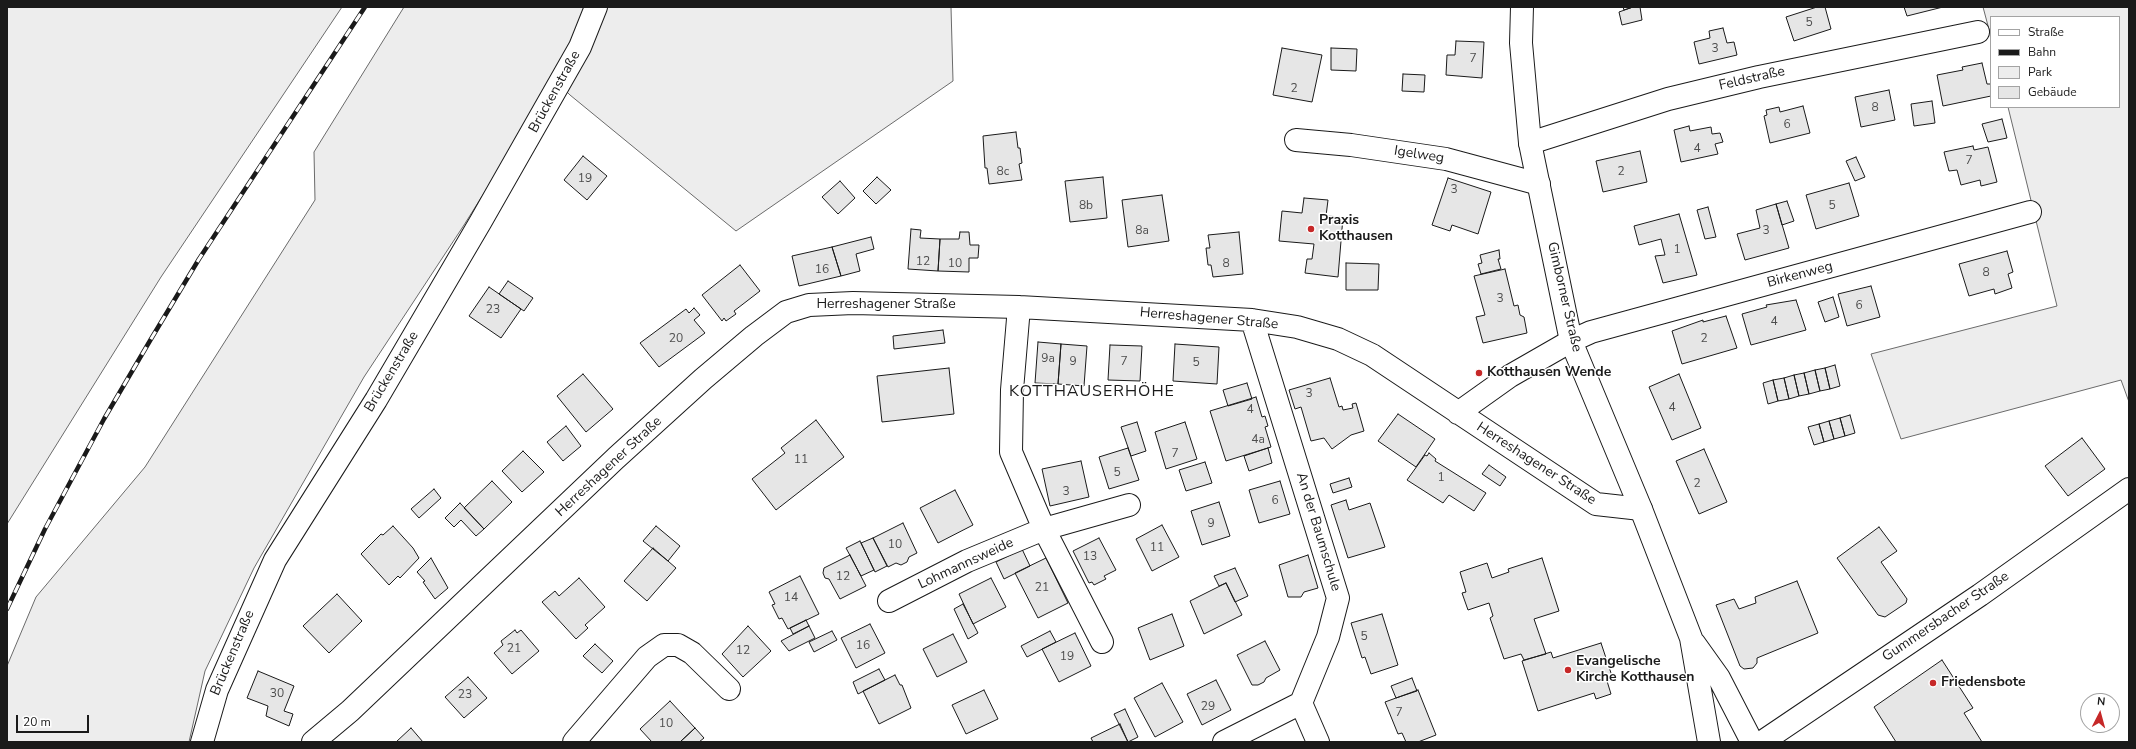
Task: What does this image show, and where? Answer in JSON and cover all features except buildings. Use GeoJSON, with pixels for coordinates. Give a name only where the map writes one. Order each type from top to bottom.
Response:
{"type":"FeatureCollection","features":[{"type":"Feature","properties":{"kind":"street","name":"Brückenstraße"},"geometry":{"type":"LineString","coordinates":[[202,742],[217,690],[275,560],[376,400],[481,221],[580,46],[596,7]]}},
{"type":"Feature","properties":{"kind":"street","name":"Gimborner Straße"},"geometry":{"type":"LineString","coordinates":[[1522,7],[1521,43],[1530,143],[1571,341],[1641,509],[1692,638],[1709,742]]}},
{"type":"Feature","properties":{"kind":"street","name":"Feldstraße"},"geometry":{"type":"LineString","coordinates":[[1530,143],[1668,99],[1759,77],[1978,32]]}},
{"type":"Feature","properties":{"kind":"street","name":"Igelweg"},"geometry":{"type":"LineString","coordinates":[[1296,140],[1351,145],[1446,159],[1539,184]]}},
{"type":"Feature","properties":{"kind":"street","name":"Birkenweg"},"geometry":{"type":"LineString","coordinates":[[1571,341],[1591,332],[2030,212]]}},
{"type":"Feature","properties":{"kind":"street","name":"Herreshagener Straße"},"geometry":{"type":"LineString","coordinates":[[313,742],[355,706],[616,458],[703,379],[754,336],[786,312],[809,305],[853,303],[1019,307],[1252,320],[1297,327],[1338,339],[1372,356],[1596,504],[1641,509]]}},
{"type":"Feature","properties":{"kind":"street"},"geometry":{"type":"LineString","coordinates":[[1019,307],[1012,390],[1011,452],[1044,529],[1102,642]]}},
{"type":"Feature","properties":{"kind":"street","name":"An der Baumschule"},"geometry":{"type":"LineString","coordinates":[[1252,320],[1338,598],[1328,637],[1301,703]]}},
{"type":"Feature","properties":{"kind":"street","name":"Herreshagener Straße"},"geometry":{"type":"LineString","coordinates":[[1458,413],[1510,376],[1571,341]]}},
{"type":"Feature","properties":{"kind":"street","name":"Gummersbacher Straße"},"geometry":{"type":"LineString","coordinates":[[1762,742],[1980,595],[2129,489]]}},
{"type":"Feature","properties":{"kind":"street","name":"Lohmannsweide"},"geometry":{"type":"LineString","coordinates":[[889,601],[967,561],[1044,529],[1129,505]]}},
{"type":"Feature","properties":{"kind":"street","name":"Gimborner Straße"},"geometry":{"type":"LineString","coordinates":[[1692,638],[1719,678],[1752,742]]}},
{"type":"Feature","properties":{"kind":"street"},"geometry":{"type":"LineString","coordinates":[[574,742],[647,657],[664,645],[678,645],[692,653],[730,689]]}},
{"type":"Feature","properties":{"kind":"street"},"geometry":{"type":"LineString","coordinates":[[1224,742],[1301,703],[1318,742]]}},
{"type":"Feature","properties":{"kind":"green space"},"geometry":{"type":"Polygon","coordinates":[[[7,7],[342,7],[161,277],[7,524],[7,7]]]}},
{"type":"Feature","properties":{"kind":"green space"},"geometry":{"type":"Polygon","coordinates":[[[404,7],[951,7],[953,81],[736,231],[570,95],[555,80],[464,225],[364,377],[254,568],[205,671],[189,742],[7,742],[7,666],[36,597],[145,467],[315,200],[314,152],[404,7]]]}},
{"type":"Feature","properties":{"kind":"green space"},"geometry":{"type":"Polygon","coordinates":[[[1983,7],[2129,7],[2129,402],[2121,380],[1901,439],[1871,354],[2057,306],[2008,108],[2120,108],[2120,16],[1990,16],[1990,33],[1983,7]]]}},
{"type":"Feature","properties":{"kind":"railway"},"geometry":{"type":"LineString","coordinates":[[7,609],[45,529],[104,419],[151,339],[199,259],[365,7]]}},
{"type":"Feature","properties":{"kind":"place","name":"Praxis Kotthausen"},"geometry":{"type":"Point","coordinates":[1311,229]}},
{"type":"Feature","properties":{"kind":"place","name":"Kotthausen Wende"},"geometry":{"type":"Point","coordinates":[1479,373]}},
{"type":"Feature","properties":{"kind":"place","name":"Evangelische Kirche Kotthausen"},"geometry":{"type":"Point","coordinates":[1568,670]}},
{"type":"Feature","properties":{"kind":"place","name":"Friedensbote"},"geometry":{"type":"Point","coordinates":[1933,683]}},
{"type":"Feature","properties":{"kind":"district","name":"KOTTHAUSERHÖHE"},"geometry":{"type":"Point","coordinates":[1092,392]}}]}
